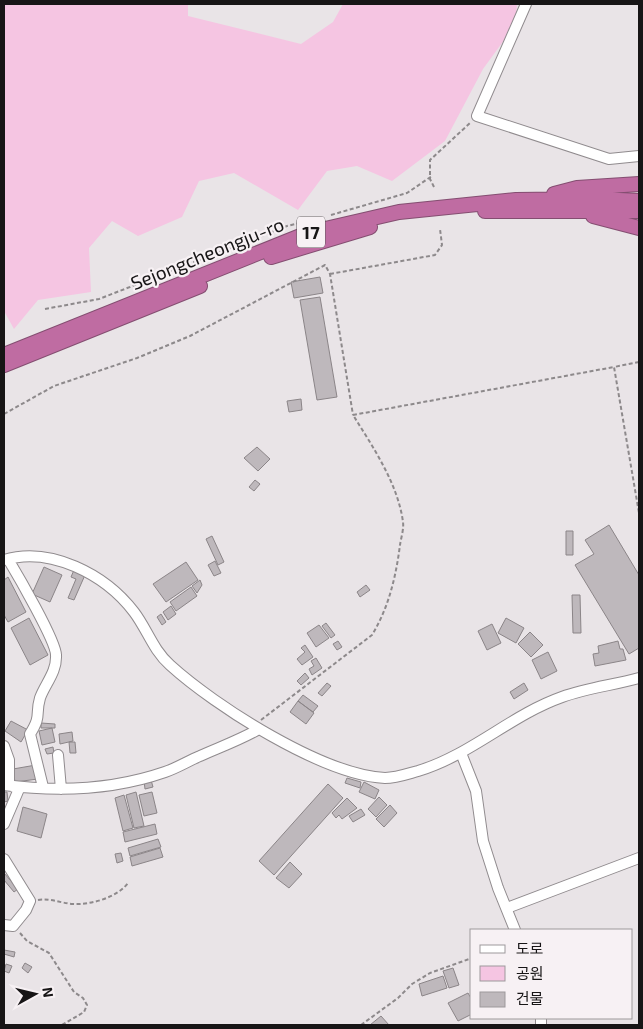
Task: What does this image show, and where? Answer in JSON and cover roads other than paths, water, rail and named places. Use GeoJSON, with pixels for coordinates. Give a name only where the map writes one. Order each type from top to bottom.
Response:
{"type":"FeatureCollection","features":[{"type":"Feature","properties":{"kind":"highway"},"geometry":{"type":"LineString","coordinates":[[534,200],[577,188],[639,184]]}},
{"type":"Feature","properties":{"kind":"highway","name":"Sejongcheongju-ro"},"geometry":{"type":"LineString","coordinates":[[4,355],[308,233],[399,212],[534,200],[599,199],[639,201]]}},
{"type":"Feature","properties":{"kind":"highway","name":"Sejongcheongju-ro"},"geometry":{"type":"LineString","coordinates":[[4,365],[277,254],[385,223],[493,210],[639,211]]}},
{"type":"Feature","properties":{"kind":"highway"},"geometry":{"type":"LineString","coordinates":[[576,211],[639,228]]}},
{"type":"Feature","properties":{"kind":"street"},"geometry":{"type":"LineString","coordinates":[[526,4],[477,116],[609,159],[639,156]]}},
{"type":"Feature","properties":{"kind":"street"},"geometry":{"type":"LineString","coordinates":[[43,787],[30,734],[38,722],[38,704],[50,681],[56,656],[51,638],[6,560],[38,556],[77,567],[96,578],[126,603],[158,652],[169,664],[256,728],[336,767],[375,777],[401,776],[443,763],[509,724],[562,697],[639,678]]}},
{"type":"Feature","properties":{"kind":"street"},"geometry":{"type":"LineString","coordinates":[[4,746],[9,760],[6,785],[20,788],[92,789],[129,783],[167,772],[241,739],[256,728]]}},
{"type":"Feature","properties":{"kind":"street"},"geometry":{"type":"LineString","coordinates":[[461,753],[476,790],[484,841],[498,888],[515,929]]}},
{"type":"Feature","properties":{"kind":"street"},"geometry":{"type":"LineString","coordinates":[[58,755],[61,789]]}},
{"type":"Feature","properties":{"kind":"street"},"geometry":{"type":"LineString","coordinates":[[4,824],[20,788]]}},
{"type":"Feature","properties":{"kind":"street"},"geometry":{"type":"LineString","coordinates":[[507,908],[639,858]]}},
{"type":"Feature","properties":{"kind":"street"},"geometry":{"type":"LineString","coordinates":[[4,859],[30,901],[26,910],[9,926]]}}]}
